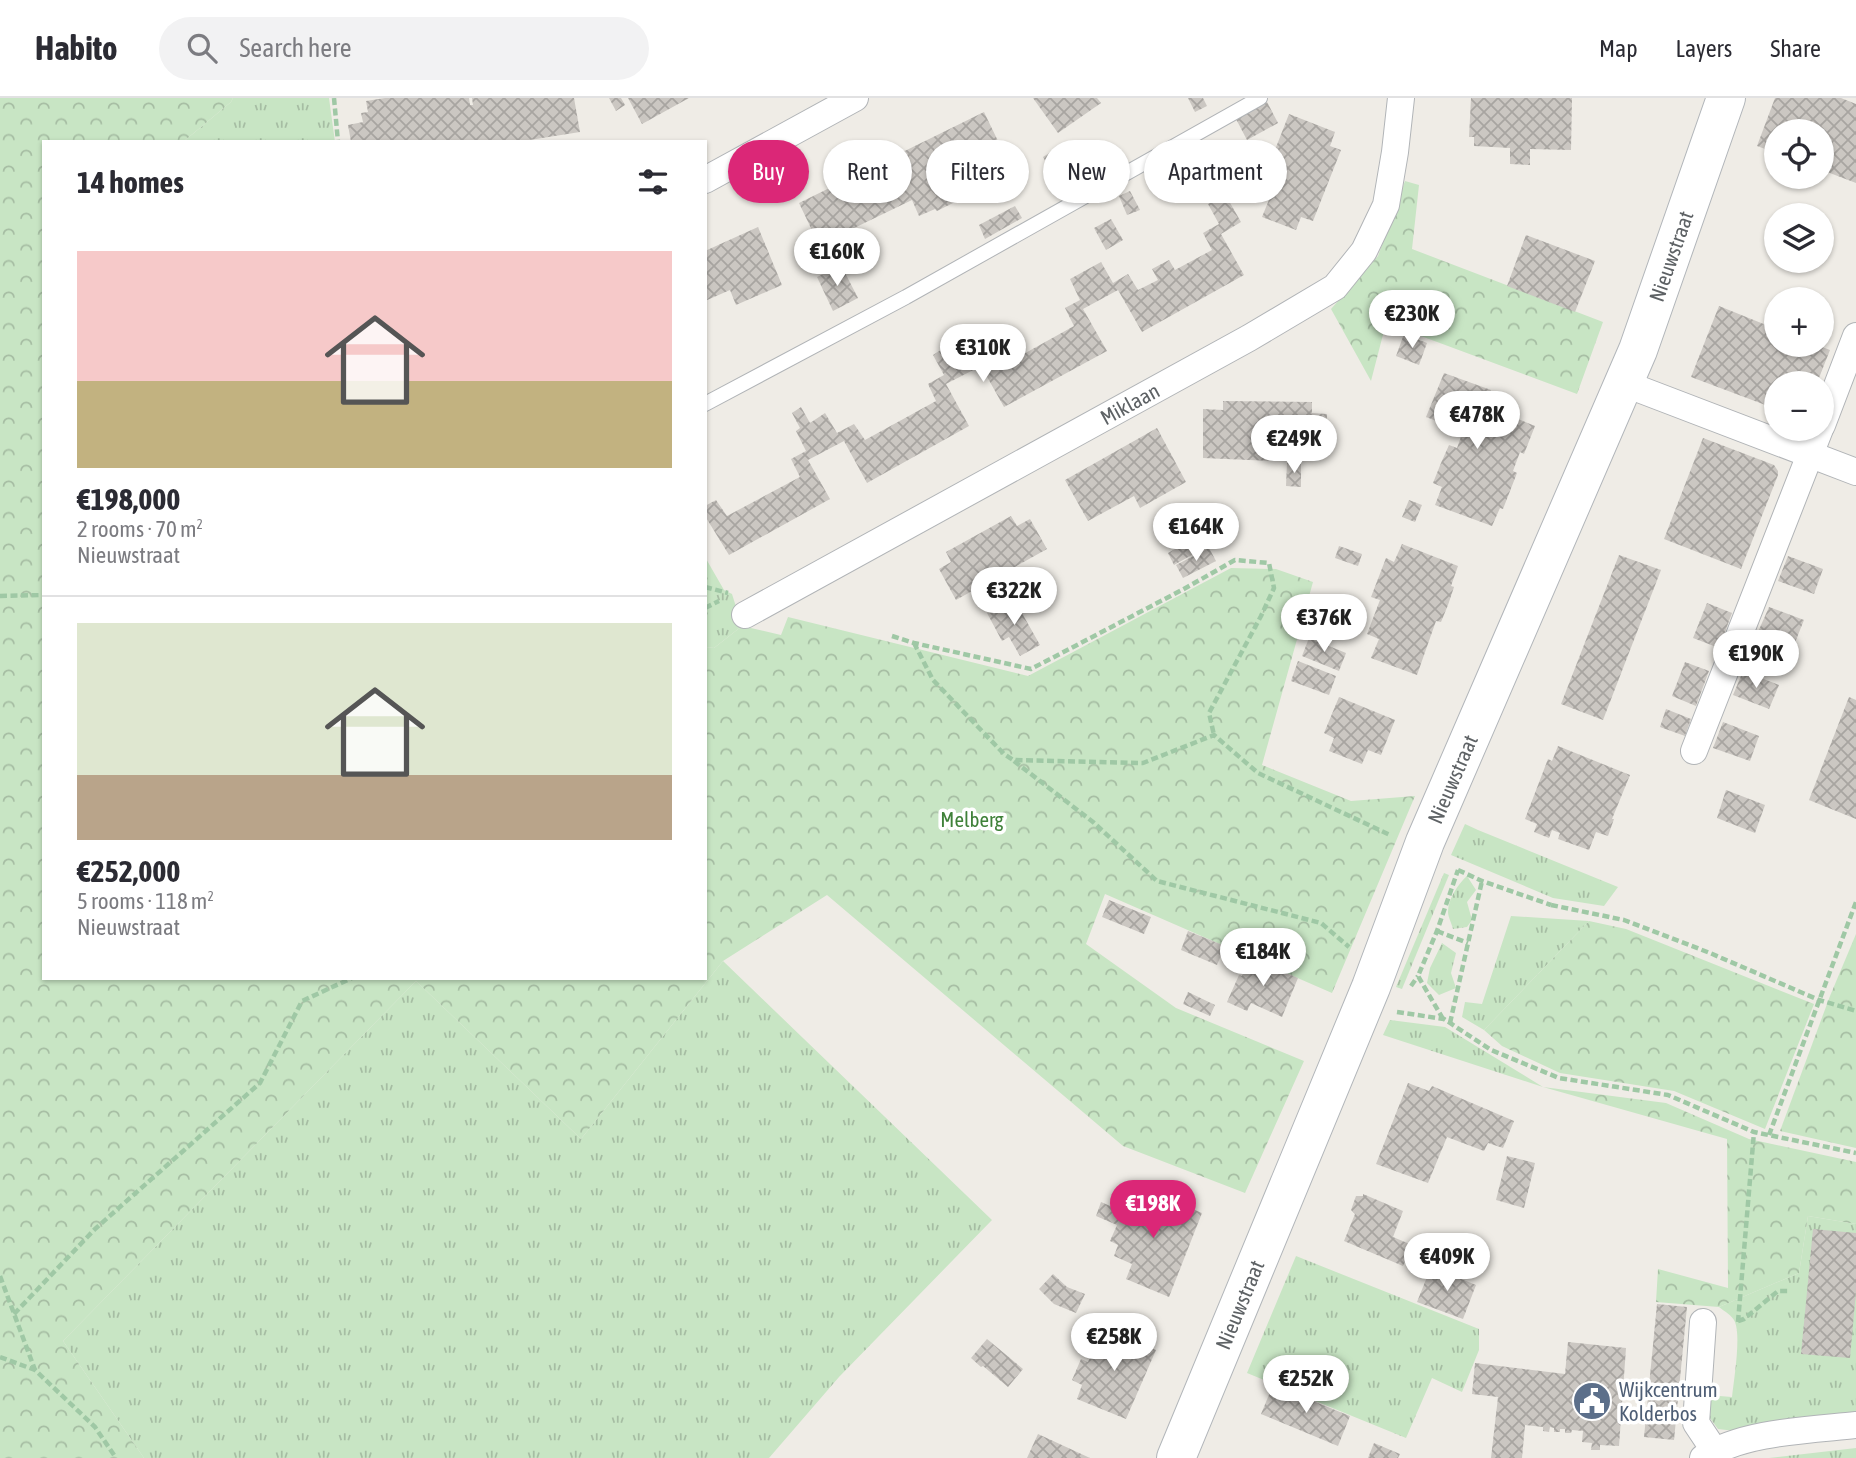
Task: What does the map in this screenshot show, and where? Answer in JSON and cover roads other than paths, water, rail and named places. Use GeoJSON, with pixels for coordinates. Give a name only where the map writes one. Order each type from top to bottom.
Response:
{"type":"FeatureCollection","features":[{"type":"Feature","properties":{"kind":"street"},"geometry":{"type":"LineString","coordinates":[[707,179],[855,98]]}},
{"type":"Feature","properties":{"kind":"street","name":"Miklaan"},"geometry":{"type":"LineString","coordinates":[[738,605],[1249,338],[1335,287],[1364,251],[1386,205],[1401,98]]}},
{"type":"Feature","properties":{"kind":"street","name":"Nieuwstraat"},"geometry":{"type":"LineString","coordinates":[[1177,1458],[1371,987],[1425,842],[1642,338],[1726,98]]}},
{"type":"Feature","properties":{"kind":"street"},"geometry":{"type":"LineString","coordinates":[[1834,393],[1856,336]]}},
{"type":"Feature","properties":{"kind":"street"},"geometry":{"type":"LineString","coordinates":[[1623,383],[1856,472]]}},
{"type":"Feature","properties":{"kind":"street"},"geometry":{"type":"LineString","coordinates":[[1693,751],[1816,441]]}},
{"type":"Feature","properties":{"kind":"street"},"geometry":{"type":"LineString","coordinates":[[1703,1321],[1696,1423],[1722,1452],[1786,1432],[1856,1424]]}},
{"type":"Feature","properties":{"kind":"lane"},"geometry":{"type":"LineString","coordinates":[[707,403],[906,298],[1260,98]]}},
{"type":"Feature","properties":{"kind":"place","name":"Wijkcentrum Kolderbos"},"geometry":{"type":"Point","coordinates":[1592,1401]}},
{"type":"Feature","properties":{"kind":"park label","name":"Melberg"},"geometry":{"type":"Point","coordinates":[972,819]}}]}
